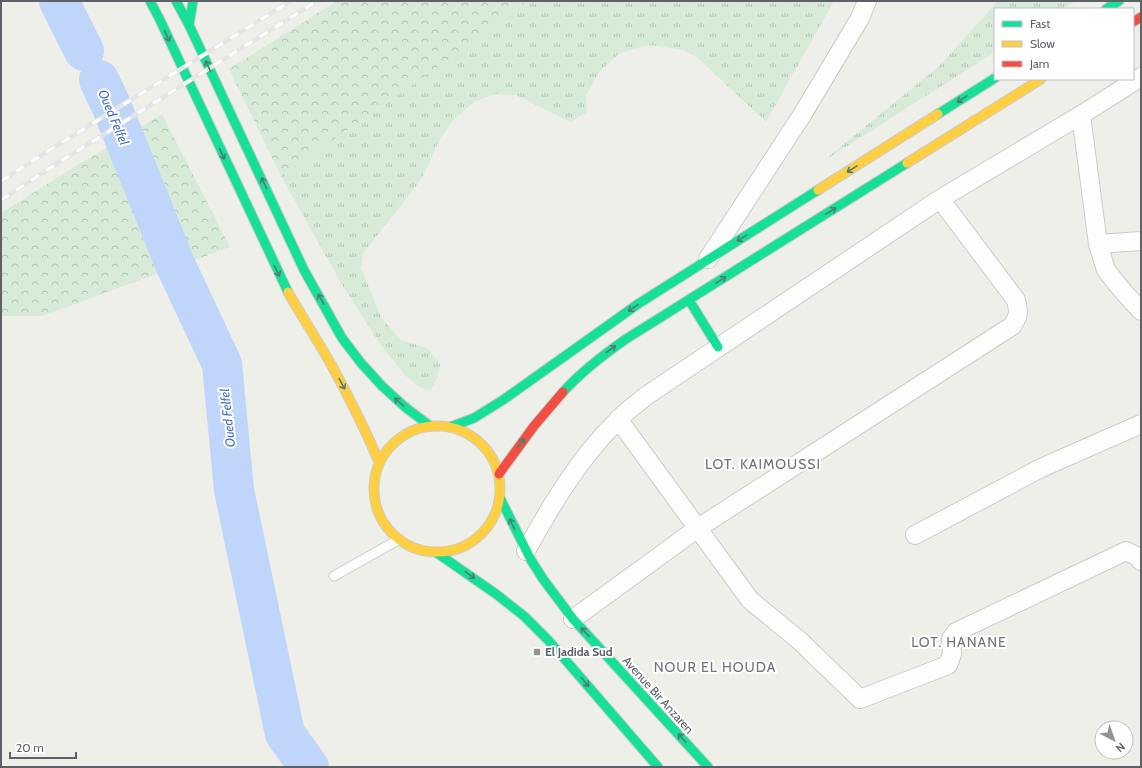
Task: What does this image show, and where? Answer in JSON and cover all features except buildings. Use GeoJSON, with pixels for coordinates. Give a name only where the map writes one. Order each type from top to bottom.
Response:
{"type":"FeatureCollection","features":[{"type":"Feature","properties":{"kind":"main road"},"geometry":{"type":"LineString","coordinates":[[150,1],[284,284],[339,378],[379,462]]}},
{"type":"Feature","properties":{"kind":"main road"},"geometry":{"type":"LineString","coordinates":[[176,1],[189,25],[304,270],[342,338],[361,363],[382,386],[405,407],[430,426]]}},
{"type":"Feature","properties":{"kind":"main road"},"geometry":{"type":"LineString","coordinates":[[189,25],[193,1]]}},
{"type":"Feature","properties":{"kind":"main road"},"geometry":{"type":"LineString","coordinates":[[1108,8],[1119,1]]}},
{"type":"Feature","properties":{"kind":"main road"},"geometry":{"type":"LineString","coordinates":[[450,427],[474,418],[503,400],[638,304],[994,79]]}},
{"type":"Feature","properties":{"kind":"main road"},"geometry":{"type":"LineString","coordinates":[[499,474],[530,431],[554,402],[574,380],[599,358],[626,339],[1039,80]]}},
{"type":"Feature","properties":{"kind":"main road"},"geometry":{"type":"LineString","coordinates":[[689,300],[718,348]]}},
{"type":"Feature","properties":{"kind":"main road"},"geometry":{"type":"LineString","coordinates":[[430,426],[450,427],[464,432],[476,439],[486,449],[494,461],[499,474],[500,498],[497,511],[491,522],[483,533],[474,541],[462,548],[450,552],[423,552],[410,548],[387,530],[375,505],[373,491],[374,476],[379,462],[386,451],[405,434],[430,426]]}},
{"type":"Feature","properties":{"kind":"main road","name":"Avenue Bir Anzaren"},"geometry":{"type":"LineString","coordinates":[[500,498],[526,551],[543,579],[573,619],[708,767]]}},
{"type":"Feature","properties":{"kind":"main road"},"geometry":{"type":"LineString","coordinates":[[437,553],[496,594],[529,621],[549,641],[658,767]]}},
{"type":"Feature","properties":{"kind":"street"},"geometry":{"type":"LineString","coordinates":[[707,261],[802,115],[860,18],[867,1]]}},
{"type":"Feature","properties":{"kind":"street"},"geometry":{"type":"LineString","coordinates":[[526,551],[567,481],[583,458],[618,419],[646,396],[940,199],[1081,115],[1141,77]]}},
{"type":"Feature","properties":{"kind":"street"},"geometry":{"type":"LineString","coordinates":[[1081,115],[1098,244],[1106,270],[1141,311]]}},
{"type":"Feature","properties":{"kind":"street"},"geometry":{"type":"LineString","coordinates":[[573,619],[698,528],[1012,326],[1017,318],[1018,309],[1016,300],[940,199]]}},
{"type":"Feature","properties":{"kind":"street"},"geometry":{"type":"LineString","coordinates":[[1098,244],[1141,241]]}},
{"type":"Feature","properties":{"kind":"street"},"geometry":{"type":"LineString","coordinates":[[618,419],[750,600],[800,641],[860,699],[948,665],[952,654],[951,639],[956,632],[1126,551],[1138,557],[1141,561]]}},
{"type":"Feature","properties":{"kind":"street"},"geometry":{"type":"LineString","coordinates":[[915,535],[1041,468],[1141,424]]}},
{"type":"Feature","properties":{"kind":"lane"},"geometry":{"type":"LineString","coordinates":[[334,576],[398,540]]}},
{"type":"Feature","properties":{"kind":"green space"},"geometry":{"type":"Polygon","coordinates":[[[337,1],[527,1],[473,43],[281,176],[229,69],[337,1]]]}},
{"type":"Feature","properties":{"kind":"green space"},"geometry":{"type":"Polygon","coordinates":[[[527,1],[834,1],[766,122],[698,58],[684,50],[649,45],[620,53],[599,72],[586,96],[587,112],[571,122],[516,95],[495,94],[474,102],[452,121],[439,141],[424,174],[411,193],[363,253],[361,268],[382,319],[401,340],[427,348],[440,364],[438,376],[431,390],[422,389],[406,376],[380,344],[342,285],[281,176],[473,43],[527,1]]]}},
{"type":"Feature","properties":{"kind":"green space"},"geometry":{"type":"Polygon","coordinates":[[[997,1],[1076,1],[1065,8],[994,8],[994,53],[822,162],[939,66],[997,1]]]}},
{"type":"Feature","properties":{"kind":"green space"},"geometry":{"type":"Polygon","coordinates":[[[162,114],[230,247],[42,316],[1,316],[1,213],[162,114]]]}},
{"type":"Feature","properties":{"kind":"waterway","name":"Oued Felfel"},"geometry":{"type":"LineString","coordinates":[[59,1],[84,51]]}},
{"type":"Feature","properties":{"kind":"waterway","name":"Oued Felfel"},"geometry":{"type":"LineString","coordinates":[[99,80],[111,105],[175,264],[222,364],[234,490],[285,734],[309,767]]}},
{"type":"Feature","properties":{"kind":"railway"},"geometry":{"type":"LineString","coordinates":[[1,181],[291,1]]}},
{"type":"Feature","properties":{"kind":"railway"},"geometry":{"type":"LineString","coordinates":[[1,200],[317,1]]}},
{"type":"Feature","properties":{"kind":"traffic: fast"},"geometry":{"type":"LineString","coordinates":[[150,1],[288,292]]}},
{"type":"Feature","properties":{"kind":"traffic: fast"},"geometry":{"type":"LineString","coordinates":[[176,1],[189,25],[304,270],[342,338],[361,363],[382,386],[405,407],[430,426]]}},
{"type":"Feature","properties":{"kind":"traffic: fast"},"geometry":{"type":"LineString","coordinates":[[189,25],[193,1]]}},
{"type":"Feature","properties":{"kind":"traffic: fast"},"geometry":{"type":"LineString","coordinates":[[1108,8],[1119,1]]}},
{"type":"Feature","properties":{"kind":"traffic: fast"},"geometry":{"type":"LineString","coordinates":[[938,114],[994,79]]}},
{"type":"Feature","properties":{"kind":"traffic: fast"},"geometry":{"type":"LineString","coordinates":[[563,392],[593,364],[626,339],[907,163]]}},
{"type":"Feature","properties":{"kind":"traffic: fast"},"geometry":{"type":"LineString","coordinates":[[450,427],[474,418],[503,400],[638,304],[818,190]]}},
{"type":"Feature","properties":{"kind":"traffic: fast"},"geometry":{"type":"LineString","coordinates":[[689,300],[718,347]]}},
{"type":"Feature","properties":{"kind":"traffic: fast"},"geometry":{"type":"LineString","coordinates":[[500,498],[531,560],[543,579],[573,619],[708,767]]}},
{"type":"Feature","properties":{"kind":"traffic: fast"},"geometry":{"type":"LineString","coordinates":[[437,553],[496,594],[524,616],[549,641],[658,767]]}},
{"type":"Feature","properties":{"kind":"traffic: slow"},"geometry":{"type":"LineString","coordinates":[[907,163],[1039,80]]}},
{"type":"Feature","properties":{"kind":"traffic: slow"},"geometry":{"type":"LineString","coordinates":[[818,190],[938,114]]}},
{"type":"Feature","properties":{"kind":"traffic: slow"},"geometry":{"type":"LineString","coordinates":[[288,292],[327,357],[351,401],[379,462]]}},
{"type":"Feature","properties":{"kind":"traffic: slow"},"geometry":{"type":"LineString","coordinates":[[431,426],[443,426],[461,430],[482,444],[496,465],[500,489],[496,513],[482,534],[461,548],[443,552],[431,552],[413,548],[392,534],[378,513],[374,495],[374,483],[378,465],[392,444],[413,430],[431,426]]}},
{"type":"Feature","properties":{"kind":"traffic: jam"},"geometry":{"type":"LineString","coordinates":[[1134,21],[1141,17]]}},
{"type":"Feature","properties":{"kind":"traffic: jam"},"geometry":{"type":"LineString","coordinates":[[499,474],[534,426],[563,392]]}},
{"type":"Feature","properties":{"kind":"place","name":"El Jadida Sud"},"geometry":{"type":"Point","coordinates":[537,652]}},
{"type":"Feature","properties":{"kind":"district","name":"LOT. KAIMOUSSI"},"geometry":{"type":"Point","coordinates":[763,464]}},
{"type":"Feature","properties":{"kind":"district","name":"LOT. HANANE"},"geometry":{"type":"Point","coordinates":[959,642]}},
{"type":"Feature","properties":{"kind":"district","name":"NOUR EL HOUDA"},"geometry":{"type":"Point","coordinates":[715,667]}}]}
